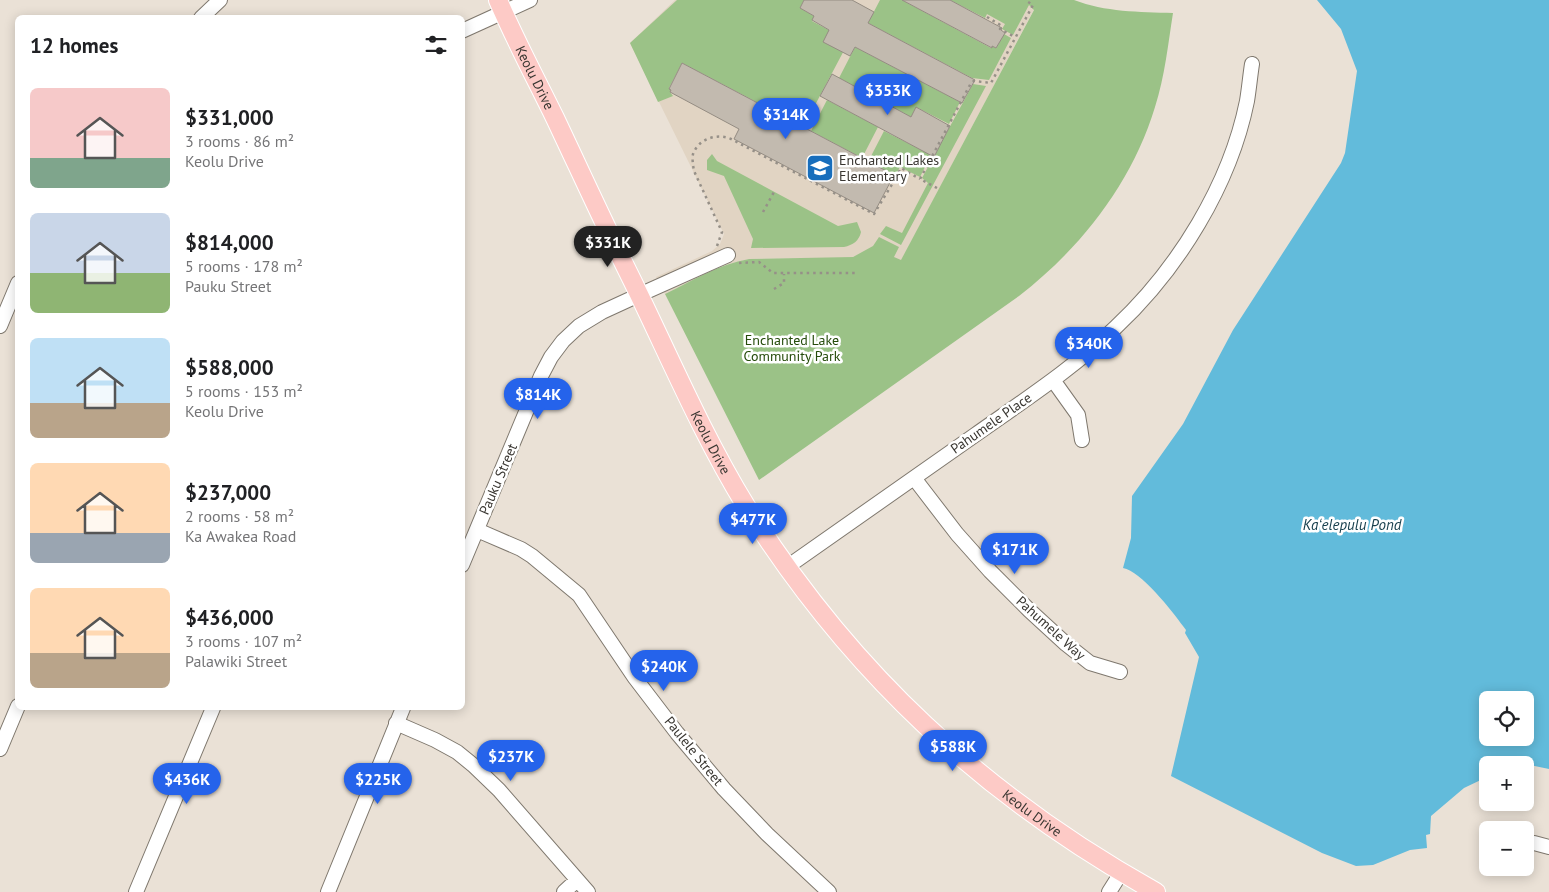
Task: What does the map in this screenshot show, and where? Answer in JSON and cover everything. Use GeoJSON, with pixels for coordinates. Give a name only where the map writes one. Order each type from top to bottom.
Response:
{"type":"FeatureCollection","features":[{"type":"Feature","properties":{"kind":"main road","name":"Keolu Drive"},"geometry":{"type":"LineString","coordinates":[[501,6],[687,398],[746,505],[787,567],[860,659],[950,749],[1043,822],[1156,892]]}},
{"type":"Feature","properties":{"kind":"street"},"geometry":{"type":"LineString","coordinates":[[208,15],[220,0]]}},
{"type":"Feature","properties":{"kind":"street"},"geometry":{"type":"LineString","coordinates":[[465,29],[501,6],[530,0]]}},
{"type":"Feature","properties":{"kind":"street","name":"Pahumele Place"},"geometry":{"type":"LineString","coordinates":[[787,567],[1053,380],[1116,328],[1146,298],[1189,239],[1211,200],[1232,151],[1246,102],[1252,64]]}},
{"type":"Feature","properties":{"kind":"street","name":"Pauku Street"},"geometry":{"type":"LineString","coordinates":[[465,558],[541,376],[563,340],[579,326],[602,312],[639,295],[731,260]]}},
{"type":"Feature","properties":{"kind":"street"},"geometry":{"type":"LineString","coordinates":[[0,326],[15,290]]}},
{"type":"Feature","properties":{"kind":"street"},"geometry":{"type":"LineString","coordinates":[[1053,380],[1078,415],[1082,440]]}},
{"type":"Feature","properties":{"kind":"street","name":"Pahumele Way"},"geometry":{"type":"LineString","coordinates":[[914,478],[957,534],[1029,610],[1090,663],[1120,672]]}},
{"type":"Feature","properties":{"kind":"street","name":"Paulele Street"},"geometry":{"type":"LineString","coordinates":[[477,530],[521,549],[532,556],[578,595],[641,686],[701,761],[766,834],[829,892]]}},
{"type":"Feature","properties":{"kind":"street"},"geometry":{"type":"LineString","coordinates":[[0,749],[16,710]]}},
{"type":"Feature","properties":{"kind":"street"},"geometry":{"type":"LineString","coordinates":[[136,892],[212,710]]}},
{"type":"Feature","properties":{"kind":"street"},"geometry":{"type":"LineString","coordinates":[[328,892],[402,710]]}},
{"type":"Feature","properties":{"kind":"street"},"geometry":{"type":"LineString","coordinates":[[396,723],[435,740],[457,752],[474,765],[499,790],[588,892]]}},
{"type":"Feature","properties":{"kind":"street"},"geometry":{"type":"LineString","coordinates":[[1534,843],[1549,847]]}},
{"type":"Feature","properties":{"kind":"street"},"geometry":{"type":"LineString","coordinates":[[1109,892],[1121,872]]}},
{"type":"Feature","properties":{"kind":"street"},"geometry":{"type":"LineString","coordinates":[[564,892],[577,880]]}},
{"type":"Feature","properties":{"kind":"path"},"geometry":{"type":"LineString","coordinates":[[920,179],[971,83],[974,81],[991,83],[1033,5],[1026,0]]}},
{"type":"Feature","properties":{"kind":"path"},"geometry":{"type":"LineString","coordinates":[[987,17],[1002,26],[1000,29],[1015,37]]}},
{"type":"Feature","properties":{"kind":"path"},"geometry":{"type":"LineString","coordinates":[[712,250],[718,246],[722,232],[694,171],[693,162],[697,147],[709,138],[723,135],[874,214],[901,168],[937,188]]}},
{"type":"Feature","properties":{"kind":"path"},"geometry":{"type":"LineString","coordinates":[[763,212],[774,192]]}},
{"type":"Feature","properties":{"kind":"path"},"geometry":{"type":"LineString","coordinates":[[731,260],[759,262],[773,274],[858,273]]}},
{"type":"Feature","properties":{"kind":"path"},"geometry":{"type":"LineString","coordinates":[[774,289],[784,283],[784,274]]}},
{"type":"Feature","properties":{"kind":"shaded area","name":"Enchanted Lakes Elementary"},"geometry":{"type":"Polygon","coordinates":[[[675,0],[1039,0],[901,261],[866,251],[853,257],[845,258],[749,259],[722,266],[665,294],[656,277],[712,251],[720,244],[724,234],[630,43],[675,0]]]}},
{"type":"Feature","properties":{"kind":"green space"},"geometry":{"type":"Polygon","coordinates":[[[677,0],[804,0],[800,8],[814,16],[812,21],[849,41],[787,158],[789,119],[682,63],[669,88],[673,96],[658,102],[630,43],[677,0]]]}},
{"type":"Feature","properties":{"kind":"green space"},"geometry":{"type":"Polygon","coordinates":[[[880,0],[902,0],[991,48],[992,46],[996,48],[1004,34],[1011,38],[989,80],[972,78],[868,23],[880,0]]]}},
{"type":"Feature","properties":{"kind":"green space","name":"Enchanted Lake Community Park"},"geometry":{"type":"Polygon","coordinates":[[[950,0],[1074,0],[1110,9],[1173,13],[1161,84],[1145,135],[1133,162],[1102,212],[1063,257],[1042,277],[1019,296],[759,480],[665,294],[738,261],[749,259],[853,257],[873,246],[879,237],[899,247],[894,257],[901,260],[1034,10],[1029,5],[1013,35],[1002,29],[1005,24],[987,14],[985,18],[950,0]]]}},
{"type":"Feature","properties":{"kind":"green space"},"geometry":{"type":"Polygon","coordinates":[[[855,47],[960,102],[949,124],[916,107],[911,117],[839,78],[855,47]]]}},
{"type":"Feature","properties":{"kind":"green space"},"geometry":{"type":"Polygon","coordinates":[[[973,84],[986,86],[901,245],[880,234],[886,226],[902,233],[928,183],[922,178],[973,84]]]}},
{"type":"Feature","properties":{"kind":"green space"},"geometry":{"type":"Polygon","coordinates":[[[827,100],[878,127],[862,158],[811,131],[827,100]]]}},
{"type":"Feature","properties":{"kind":"green space"},"geometry":{"type":"Polygon","coordinates":[[[884,131],[931,155],[920,177],[900,167],[895,176],[868,162],[884,131]]]}},
{"type":"Feature","properties":{"kind":"green space"},"geometry":{"type":"Polygon","coordinates":[[[712,154],[717,161],[838,226],[857,222],[861,232],[859,238],[853,244],[844,247],[751,248],[753,239],[724,176],[707,170],[707,160],[712,154]]]}},
{"type":"Feature","properties":{"kind":"water","name":"Kaʻelepulu Pond"},"geometry":{"type":"Polygon","coordinates":[[[1317,0],[1549,0],[1549,769],[1534,766],[1534,756],[1479,756],[1479,781],[1464,788],[1431,816],[1430,834],[1426,835],[1427,848],[1410,850],[1373,865],[1356,866],[1322,853],[1171,776],[1199,657],[1185,633],[1186,630],[1164,602],[1138,576],[1123,568],[1131,538],[1132,496],[1183,424],[1233,330],[1341,163],[1345,153],[1357,71],[1341,29],[1317,0]]]}},
{"type":"Feature","properties":{"kind":"building"},"geometry":{"type":"Polygon","coordinates":[[[804,0],[852,0],[874,12],[868,23],[975,80],[962,103],[855,47],[850,56],[823,42],[829,30],[812,20],[814,16],[800,8],[804,0]]]}},
{"type":"Feature","properties":{"kind":"building"},"geometry":{"type":"Polygon","coordinates":[[[902,0],[950,0],[1002,28],[1001,30],[1005,33],[996,48],[992,46],[992,48],[902,0]]]}},
{"type":"Feature","properties":{"kind":"building"},"geometry":{"type":"Polygon","coordinates":[[[682,63],[894,175],[874,213],[734,139],[739,129],[670,92],[671,90],[669,89],[682,63]]]}},
{"type":"Feature","properties":{"kind":"building"},"geometry":{"type":"Polygon","coordinates":[[[832,74],[911,117],[916,107],[950,126],[934,157],[820,96],[832,74]]]}},
{"type":"Feature","properties":{"kind":"place","name":"Enchanted Lakes Elementary"},"geometry":{"type":"Point","coordinates":[820,168]}}]}
